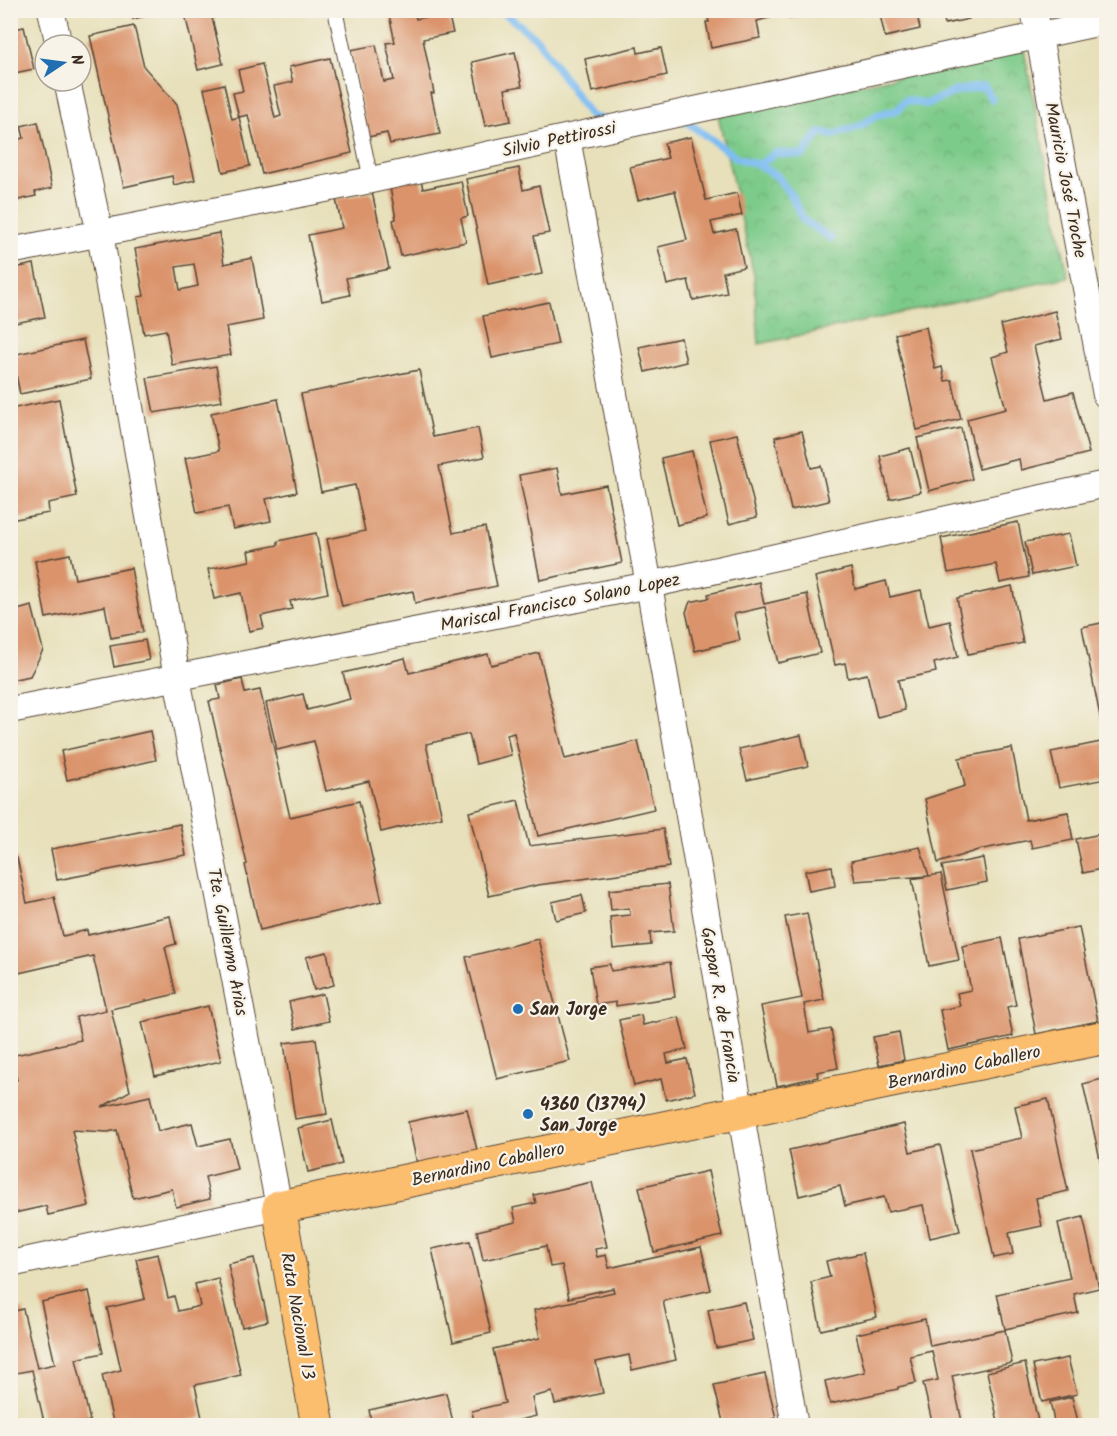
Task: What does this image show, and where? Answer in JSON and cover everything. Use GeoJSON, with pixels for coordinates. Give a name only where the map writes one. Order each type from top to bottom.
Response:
{"type":"FeatureCollection","features":[{"type":"Feature","properties":{"kind":"highway","name":"Bernardino Caballero"},"geometry":{"type":"LineString","coordinates":[[279,1207],[1107,1037]]}},
{"type":"Feature","properties":{"kind":"highway","name":"Ruta Nacional 13"},"geometry":{"type":"LineString","coordinates":[[279,1207],[318,1425]]}},
{"type":"Feature","properties":{"kind":"street"},"geometry":{"type":"LineString","coordinates":[[51,10],[56,33]]}},
{"type":"Feature","properties":{"kind":"street","name":"Mauricio José Troche"},"geometry":{"type":"LineString","coordinates":[[1034,10],[1107,395]]}},
{"type":"Feature","properties":{"kind":"street","name":"Silvio Pettirossi"},"geometry":{"type":"LineString","coordinates":[[10,251],[371,180],[1107,21]]}},
{"type":"Feature","properties":{"kind":"street","name":"Tte. Guillermo Arias"},"geometry":{"type":"LineString","coordinates":[[70,93],[100,234],[177,678],[279,1207]]}},
{"type":"Feature","properties":{"kind":"street","name":"Gaspar R. de Francia"},"geometry":{"type":"LineString","coordinates":[[567,138],[649,585],[795,1425]]}},
{"type":"Feature","properties":{"kind":"street","name":"Mariscal Francisco Solano Lopez"},"geometry":{"type":"LineString","coordinates":[[10,710],[649,585],[1107,484]]}},
{"type":"Feature","properties":{"kind":"street","name":"Bernardino Caballero"},"geometry":{"type":"LineString","coordinates":[[10,1264],[279,1207]]}},
{"type":"Feature","properties":{"kind":"lane"},"geometry":{"type":"LineString","coordinates":[[335,10],[371,180]]}},
{"type":"Feature","properties":{"kind":"green space"},"geometry":{"type":"Polygon","coordinates":[[[1024,50],[1068,277],[759,344],[754,275],[718,115],[1024,50]]]}},
{"type":"Feature","properties":{"kind":"building"},"geometry":{"type":"Polygon","coordinates":[[[131,10],[165,10],[166,11],[133,19],[131,10]]]}},
{"type":"Feature","properties":{"kind":"building"},"geometry":{"type":"Polygon","coordinates":[[[184,10],[233,10],[233,13],[212,18],[223,64],[198,70],[184,10]]]}},
{"type":"Feature","properties":{"kind":"building"},"geometry":{"type":"Polygon","coordinates":[[[388,10],[414,10],[416,19],[448,13],[453,33],[423,39],[440,134],[390,144],[387,133],[368,137],[350,50],[376,45],[384,82],[394,80],[386,43],[395,42],[388,10]]]}},
{"type":"Feature","properties":{"kind":"building"},"geometry":{"type":"Polygon","coordinates":[[[706,10],[741,10],[742,14],[754,10],[819,10],[820,13],[790,19],[788,13],[757,21],[760,38],[711,48],[706,10]]]}},
{"type":"Feature","properties":{"kind":"building"},"geometry":{"type":"Polygon","coordinates":[[[879,10],[916,10],[920,29],[885,37],[879,10]]]}},
{"type":"Feature","properties":{"kind":"building"},"geometry":{"type":"Polygon","coordinates":[[[942,10],[967,10],[969,19],[945,24],[942,10]]]}},
{"type":"Feature","properties":{"kind":"building"},"geometry":{"type":"Polygon","coordinates":[[[134,26],[144,67],[177,104],[195,180],[174,185],[172,176],[124,187],[93,49],[93,35],[134,26]]]}},
{"type":"Feature","properties":{"kind":"building"},"geometry":{"type":"Polygon","coordinates":[[[24,27],[33,69],[10,74],[10,30],[24,27]]]}},
{"type":"Feature","properties":{"kind":"building"},"geometry":{"type":"Polygon","coordinates":[[[637,47],[638,53],[661,48],[667,75],[592,92],[585,59],[637,47]]]}},
{"type":"Feature","properties":{"kind":"building"},"geometry":{"type":"Polygon","coordinates":[[[515,52],[522,86],[505,89],[511,121],[485,126],[472,62],[515,52]]]}},
{"type":"Feature","properties":{"kind":"building"},"geometry":{"type":"Polygon","coordinates":[[[330,58],[352,153],[262,174],[248,115],[239,117],[233,93],[243,91],[238,70],[262,64],[275,118],[281,116],[274,86],[293,82],[289,67],[330,58]]]}},
{"type":"Feature","properties":{"kind":"building"},"geometry":{"type":"Polygon","coordinates":[[[224,84],[232,119],[239,117],[250,166],[223,172],[204,89],[224,84]]]}},
{"type":"Feature","properties":{"kind":"building"},"geometry":{"type":"Polygon","coordinates":[[[38,122],[52,188],[35,192],[36,196],[14,201],[10,186],[10,141],[24,138],[21,126],[38,122]]]}},
{"type":"Feature","properties":{"kind":"building"},"geometry":{"type":"Polygon","coordinates":[[[691,137],[706,200],[737,193],[742,215],[711,222],[714,234],[736,229],[744,267],[723,272],[727,293],[693,300],[688,280],[667,285],[658,247],[687,240],[675,191],[638,200],[630,167],[668,158],[664,143],[691,137]]]}},
{"type":"Feature","properties":{"kind":"building"},"geometry":{"type":"Polygon","coordinates":[[[519,168],[523,190],[539,186],[549,233],[534,236],[542,274],[488,285],[466,179],[519,168]]]}},
{"type":"Feature","properties":{"kind":"building"},"geometry":{"type":"Polygon","coordinates":[[[419,171],[423,189],[461,181],[468,216],[461,218],[466,242],[401,256],[393,220],[396,219],[388,177],[419,171]]]}},
{"type":"Feature","properties":{"kind":"building"},"geometry":{"type":"Polygon","coordinates":[[[372,192],[389,269],[346,278],[350,295],[322,301],[308,235],[342,228],[336,199],[372,192]]]}},
{"type":"Feature","properties":{"kind":"building"},"geometry":{"type":"Polygon","coordinates":[[[219,233],[224,264],[252,258],[263,320],[226,327],[231,355],[172,365],[166,330],[144,334],[138,297],[144,296],[135,249],[219,233]],[[194,264],[176,267],[180,290],[198,286],[194,264]]]}},
{"type":"Feature","properties":{"kind":"building"},"geometry":{"type":"Polygon","coordinates":[[[34,264],[45,317],[10,324],[10,269],[34,264]]]}},
{"type":"Feature","properties":{"kind":"building"},"geometry":{"type":"Polygon","coordinates":[[[549,302],[558,344],[492,358],[483,316],[549,302]]]}},
{"type":"Feature","properties":{"kind":"building"},"geometry":{"type":"Polygon","coordinates":[[[1055,311],[1062,339],[1034,346],[1047,399],[1073,392],[1089,453],[1021,470],[1019,459],[979,469],[967,419],[1006,409],[992,357],[1008,352],[1001,325],[1055,311]]]}},
{"type":"Feature","properties":{"kind":"building"},"geometry":{"type":"Polygon","coordinates":[[[926,327],[935,369],[942,367],[945,381],[952,380],[961,419],[917,430],[895,334],[926,327]]]}},
{"type":"Feature","properties":{"kind":"building"},"geometry":{"type":"Polygon","coordinates":[[[681,338],[686,362],[645,372],[639,347],[681,338]]]}},
{"type":"Feature","properties":{"kind":"building"},"geometry":{"type":"Polygon","coordinates":[[[83,340],[91,379],[20,394],[12,355],[83,340]]]}},
{"type":"Feature","properties":{"kind":"building"},"geometry":{"type":"Polygon","coordinates":[[[216,366],[222,401],[154,413],[147,378],[216,366]]]}},
{"type":"Feature","properties":{"kind":"building"},"geometry":{"type":"Polygon","coordinates":[[[419,370],[433,437],[478,428],[484,457],[439,466],[453,533],[485,527],[497,586],[415,603],[413,591],[342,606],[327,539],[365,531],[355,485],[321,492],[301,394],[419,370]]]}},
{"type":"Feature","properties":{"kind":"building"},"geometry":{"type":"Polygon","coordinates":[[[59,399],[77,497],[48,503],[49,513],[10,520],[10,409],[59,399]]]}},
{"type":"Feature","properties":{"kind":"building"},"geometry":{"type":"Polygon","coordinates":[[[278,399],[297,492],[266,499],[271,521],[233,529],[228,507],[197,513],[185,458],[219,451],[211,413],[278,399]]]}},
{"type":"Feature","properties":{"kind":"building"},"geometry":{"type":"Polygon","coordinates":[[[961,428],[972,479],[929,491],[917,438],[961,428]]]}},
{"type":"Feature","properties":{"kind":"building"},"geometry":{"type":"Polygon","coordinates":[[[802,431],[811,468],[821,466],[829,501],[791,510],[775,437],[802,431]]]}},
{"type":"Feature","properties":{"kind":"building"},"geometry":{"type":"Polygon","coordinates":[[[737,434],[757,517],[729,524],[710,440],[737,434]]]}},
{"type":"Feature","properties":{"kind":"building"},"geometry":{"type":"Polygon","coordinates":[[[910,448],[921,492],[890,499],[880,456],[910,448]]]}},
{"type":"Feature","properties":{"kind":"building"},"geometry":{"type":"Polygon","coordinates":[[[692,451],[707,518],[677,525],[661,458],[692,451]]]}},
{"type":"Feature","properties":{"kind":"building"},"geometry":{"type":"Polygon","coordinates":[[[557,468],[562,494],[606,485],[622,563],[540,580],[519,475],[557,468]]]}},
{"type":"Feature","properties":{"kind":"building"},"geometry":{"type":"Polygon","coordinates":[[[1018,522],[1029,577],[1000,583],[996,564],[948,573],[941,538],[1018,522]]]}},
{"type":"Feature","properties":{"kind":"building"},"geometry":{"type":"Polygon","coordinates":[[[316,533],[328,593],[290,601],[292,609],[261,616],[264,628],[249,631],[241,593],[214,599],[208,569],[250,561],[248,551],[278,545],[278,541],[316,533]]]}},
{"type":"Feature","properties":{"kind":"building"},"geometry":{"type":"Polygon","coordinates":[[[1069,534],[1076,566],[1032,575],[1025,542],[1069,534]]]}},
{"type":"Feature","properties":{"kind":"building"},"geometry":{"type":"Polygon","coordinates":[[[70,554],[75,579],[131,568],[143,632],[111,638],[105,606],[46,618],[35,561],[70,554]]]}},
{"type":"Feature","properties":{"kind":"building"},"geometry":{"type":"Polygon","coordinates":[[[851,568],[855,589],[886,581],[890,597],[921,590],[929,626],[950,621],[958,657],[934,663],[936,672],[898,680],[905,710],[877,717],[867,674],[848,678],[845,663],[835,665],[815,577],[851,568]]]}},
{"type":"Feature","properties":{"kind":"building"},"geometry":{"type":"Polygon","coordinates":[[[759,582],[764,604],[807,594],[820,653],[778,663],[765,607],[734,614],[740,640],[695,651],[686,612],[690,602],[709,598],[708,594],[759,582]]]}},
{"type":"Feature","properties":{"kind":"building"},"geometry":{"type":"Polygon","coordinates":[[[1012,586],[1023,643],[968,654],[957,598],[1012,586]]]}},
{"type":"Feature","properties":{"kind":"building"},"geometry":{"type":"Polygon","coordinates":[[[32,606],[43,650],[30,676],[10,680],[10,612],[32,606]]]}},
{"type":"Feature","properties":{"kind":"building"},"geometry":{"type":"Polygon","coordinates":[[[1106,622],[1106,725],[1102,726],[1082,627],[1106,622]]]}},
{"type":"Feature","properties":{"kind":"building"},"geometry":{"type":"Polygon","coordinates":[[[145,640],[149,660],[114,667],[110,646],[145,640]]]}},
{"type":"Feature","properties":{"kind":"building"},"geometry":{"type":"Polygon","coordinates":[[[539,653],[565,759],[638,741],[654,809],[538,836],[514,733],[507,735],[511,755],[476,764],[469,734],[426,744],[442,817],[381,832],[369,781],[326,791],[314,741],[277,750],[266,703],[303,694],[307,710],[350,699],[343,673],[405,658],[409,673],[488,654],[491,665],[539,653]]]}},
{"type":"Feature","properties":{"kind":"building"},"geometry":{"type":"Polygon","coordinates":[[[242,679],[245,693],[260,690],[290,817],[359,801],[382,901],[260,930],[209,701],[220,699],[217,685],[242,679]]]}},
{"type":"Feature","properties":{"kind":"building"},"geometry":{"type":"Polygon","coordinates":[[[150,731],[156,760],[67,780],[61,751],[150,731]]]}},
{"type":"Feature","properties":{"kind":"building"},"geometry":{"type":"Polygon","coordinates":[[[801,735],[808,766],[747,780],[739,749],[801,735]]]}},
{"type":"Feature","properties":{"kind":"building"},"geometry":{"type":"Polygon","coordinates":[[[1106,741],[1106,779],[1059,788],[1051,752],[1106,741]]]}},
{"type":"Feature","properties":{"kind":"building"},"geometry":{"type":"Polygon","coordinates":[[[1012,748],[1026,820],[1068,812],[1073,840],[1032,848],[1030,840],[978,850],[938,863],[925,799],[965,786],[959,758],[1012,748]]]}},
{"type":"Feature","properties":{"kind":"building"},"geometry":{"type":"Polygon","coordinates":[[[518,800],[529,846],[663,829],[669,867],[538,885],[489,896],[469,812],[518,800]]]}},
{"type":"Feature","properties":{"kind":"building"},"geometry":{"type":"Polygon","coordinates":[[[180,824],[186,855],[57,880],[51,849],[180,824]]]}},
{"type":"Feature","properties":{"kind":"building"},"geometry":{"type":"Polygon","coordinates":[[[1106,833],[1106,868],[1083,873],[1076,839],[1106,833]]]}},
{"type":"Feature","properties":{"kind":"building"},"geometry":{"type":"Polygon","coordinates":[[[920,847],[929,876],[855,881],[851,861],[920,847]]]}},
{"type":"Feature","properties":{"kind":"building"},"geometry":{"type":"Polygon","coordinates":[[[17,858],[27,903],[54,897],[63,936],[87,930],[88,935],[170,916],[176,944],[165,947],[176,994],[111,1009],[130,1091],[102,1107],[150,1096],[158,1131],[192,1123],[198,1146],[230,1139],[237,1169],[205,1177],[210,1199],[176,1207],[172,1189],[133,1198],[117,1130],[108,1132],[72,1130],[89,1206],[48,1215],[46,1206],[10,1214],[10,1082],[17,1080],[11,1056],[81,1040],[76,1017],[106,1010],[93,956],[10,975],[10,860],[17,858]]]}},
{"type":"Feature","properties":{"kind":"building"},"geometry":{"type":"Polygon","coordinates":[[[983,858],[987,882],[947,890],[942,866],[983,858]]]}},
{"type":"Feature","properties":{"kind":"building"},"geometry":{"type":"Polygon","coordinates":[[[832,866],[835,886],[809,891],[805,871],[832,866]]]}},
{"type":"Feature","properties":{"kind":"building"},"geometry":{"type":"Polygon","coordinates":[[[941,874],[959,960],[929,966],[912,879],[941,874]]]}},
{"type":"Feature","properties":{"kind":"building"},"geometry":{"type":"Polygon","coordinates":[[[668,884],[674,931],[650,933],[651,945],[613,949],[610,917],[630,915],[629,908],[611,910],[609,890],[668,884]]]}},
{"type":"Feature","properties":{"kind":"building"},"geometry":{"type":"Polygon","coordinates":[[[582,895],[586,913],[556,920],[552,902],[582,895]]]}},
{"type":"Feature","properties":{"kind":"building"},"geometry":{"type":"Polygon","coordinates":[[[807,913],[824,1000],[804,1004],[809,1033],[831,1029],[838,1068],[817,1072],[818,1077],[777,1086],[761,1006],[802,998],[785,917],[807,913]]]}},
{"type":"Feature","properties":{"kind":"building"},"geometry":{"type":"Polygon","coordinates":[[[1079,927],[1098,1021],[1036,1034],[1018,939],[1079,927]]]}},
{"type":"Feature","properties":{"kind":"building"},"geometry":{"type":"Polygon","coordinates":[[[1002,938],[1016,1005],[1007,1007],[1013,1036],[948,1050],[940,1010],[960,1006],[957,993],[971,990],[962,946],[1002,938]]]}},
{"type":"Feature","properties":{"kind":"building","name":"San Jorge"},"geometry":{"type":"Polygon","coordinates":[[[538,939],[570,1061],[497,1079],[466,957],[538,939]]]}},
{"type":"Feature","properties":{"kind":"building"},"geometry":{"type":"Polygon","coordinates":[[[327,952],[334,985],[314,990],[306,957],[327,952]]]}},
{"type":"Feature","properties":{"kind":"building"},"geometry":{"type":"Polygon","coordinates":[[[670,962],[675,997],[616,1006],[616,1002],[596,1005],[590,967],[610,964],[611,971],[670,962]]]}},
{"type":"Feature","properties":{"kind":"building"},"geometry":{"type":"Polygon","coordinates":[[[323,994],[329,1021],[295,1029],[289,1002],[323,994]]]}},
{"type":"Feature","properties":{"kind":"building"},"geometry":{"type":"Polygon","coordinates":[[[208,1006],[221,1061],[155,1076],[142,1022],[208,1006]]]}},
{"type":"Feature","properties":{"kind":"building"},"geometry":{"type":"Polygon","coordinates":[[[641,1015],[643,1025],[679,1017],[687,1049],[666,1054],[668,1063],[687,1059],[695,1093],[666,1100],[661,1079],[634,1086],[619,1020],[641,1015]]]}},
{"type":"Feature","properties":{"kind":"building"},"geometry":{"type":"Polygon","coordinates":[[[899,1032],[904,1060],[879,1065],[873,1037],[899,1032]]]}},
{"type":"Feature","properties":{"kind":"building"},"geometry":{"type":"Polygon","coordinates":[[[316,1039],[327,1114],[295,1119],[284,1043],[316,1039]]]}},
{"type":"Feature","properties":{"kind":"building"},"geometry":{"type":"Polygon","coordinates":[[[1106,1078],[1106,1167],[1102,1168],[1083,1084],[1106,1078]]]}},
{"type":"Feature","properties":{"kind":"building"},"geometry":{"type":"Polygon","coordinates":[[[1048,1099],[1068,1191],[1036,1198],[1042,1226],[1009,1233],[1013,1254],[994,1258],[970,1149],[1022,1138],[1015,1106],[1048,1099]]]}},
{"type":"Feature","properties":{"kind":"building"},"geometry":{"type":"Polygon","coordinates":[[[467,1109],[478,1154],[418,1168],[408,1122],[467,1109]]]}},
{"type":"Feature","properties":{"kind":"building"},"geometry":{"type":"Polygon","coordinates":[[[332,1120],[342,1164],[308,1172],[298,1128],[332,1120]]]}},
{"type":"Feature","properties":{"kind":"building"},"geometry":{"type":"Polygon","coordinates":[[[904,1124],[910,1152],[940,1145],[960,1231],[930,1238],[923,1205],[888,1212],[884,1197],[845,1206],[840,1186],[799,1196],[789,1150],[904,1124]]]}},
{"type":"Feature","properties":{"kind":"building"},"geometry":{"type":"Polygon","coordinates":[[[708,1171],[722,1236],[654,1252],[639,1187],[708,1171]]]}},
{"type":"Feature","properties":{"kind":"building"},"geometry":{"type":"Polygon","coordinates":[[[592,1182],[607,1247],[595,1249],[597,1257],[606,1255],[609,1268],[701,1247],[711,1290],[663,1301],[676,1360],[632,1370],[629,1355],[596,1362],[603,1393],[555,1404],[552,1392],[532,1397],[536,1416],[496,1426],[475,1426],[472,1411],[505,1403],[493,1349],[540,1338],[534,1310],[614,1292],[613,1288],[569,1298],[562,1265],[550,1267],[546,1246],[483,1260],[477,1231],[516,1222],[513,1208],[536,1203],[534,1195],[592,1182]]]}},
{"type":"Feature","properties":{"kind":"building"},"geometry":{"type":"Polygon","coordinates":[[[1083,1217],[1099,1288],[1074,1294],[1078,1313],[1005,1329],[997,1294],[1070,1278],[1058,1223],[1083,1217]]]}},
{"type":"Feature","properties":{"kind":"building"},"geometry":{"type":"Polygon","coordinates":[[[470,1241],[491,1333],[453,1342],[432,1249],[470,1241]]]}},
{"type":"Feature","properties":{"kind":"building"},"geometry":{"type":"Polygon","coordinates":[[[863,1253],[877,1317],[821,1330],[811,1282],[830,1277],[826,1261],[863,1253]]]}},
{"type":"Feature","properties":{"kind":"building"},"geometry":{"type":"Polygon","coordinates":[[[158,1254],[168,1298],[174,1296],[178,1311],[200,1306],[195,1284],[218,1278],[241,1375],[195,1385],[202,1418],[168,1426],[114,1426],[102,1375],[121,1370],[107,1308],[145,1299],[136,1259],[158,1254]]]}},
{"type":"Feature","properties":{"kind":"building"},"geometry":{"type":"Polygon","coordinates":[[[254,1258],[268,1321],[242,1327],[228,1264],[254,1258]]]}},
{"type":"Feature","properties":{"kind":"building"},"geometry":{"type":"Polygon","coordinates":[[[89,1291],[103,1353],[76,1359],[90,1421],[70,1426],[45,1426],[32,1370],[10,1374],[10,1312],[23,1309],[37,1368],[55,1364],[41,1302],[89,1291]]]}},
{"type":"Feature","properties":{"kind":"building"},"geometry":{"type":"Polygon","coordinates":[[[744,1302],[753,1340],[716,1348],[708,1310],[744,1302]]]}},
{"type":"Feature","properties":{"kind":"building"},"geometry":{"type":"Polygon","coordinates":[[[925,1319],[930,1346],[1005,1330],[1012,1363],[952,1376],[963,1426],[933,1426],[923,1383],[938,1380],[932,1351],[910,1356],[916,1383],[830,1404],[825,1381],[865,1372],[856,1334],[925,1319]]]}},
{"type":"Feature","properties":{"kind":"building"},"geometry":{"type":"Polygon","coordinates":[[[1068,1358],[1077,1394],[1042,1402],[1033,1365],[1068,1358]]]}},
{"type":"Feature","properties":{"kind":"building"},"geometry":{"type":"Polygon","coordinates":[[[1025,1363],[1039,1426],[999,1426],[987,1372],[1025,1363]]]}},
{"type":"Feature","properties":{"kind":"building"},"geometry":{"type":"Polygon","coordinates":[[[765,1374],[776,1418],[744,1426],[724,1426],[714,1385],[765,1374]]]}},
{"type":"Feature","properties":{"kind":"building"},"geometry":{"type":"Polygon","coordinates":[[[446,1393],[454,1426],[372,1426],[369,1410],[446,1393]]]}},
{"type":"Feature","properties":{"kind":"building"},"geometry":{"type":"Polygon","coordinates":[[[1072,1397],[1079,1426],[1055,1426],[1050,1402],[1072,1397]]]}},
{"type":"Feature","properties":{"kind":"waterway"},"geometry":{"type":"LineString","coordinates":[[501,10],[538,40],[590,116],[609,121]]}},
{"type":"Feature","properties":{"kind":"waterway"},"geometry":{"type":"LineString","coordinates":[[680,120],[683,119],[737,158],[759,165],[775,153],[803,155],[820,132],[834,135],[862,125],[877,115],[897,110],[906,100],[927,104],[956,91],[984,86],[992,99]]}},
{"type":"Feature","properties":{"kind":"waterway"},"geometry":{"type":"LineString","coordinates":[[759,165],[777,176],[792,197],[803,220],[831,238]]}},
{"type":"Feature","properties":{"kind":"place","name":"San Jorge"},"geometry":{"type":"Point","coordinates":[518,1009]}},
{"type":"Feature","properties":{"kind":"place","name":"4360 (13794) San Jorge"},"geometry":{"type":"Point","coordinates":[528,1114]}}]}
